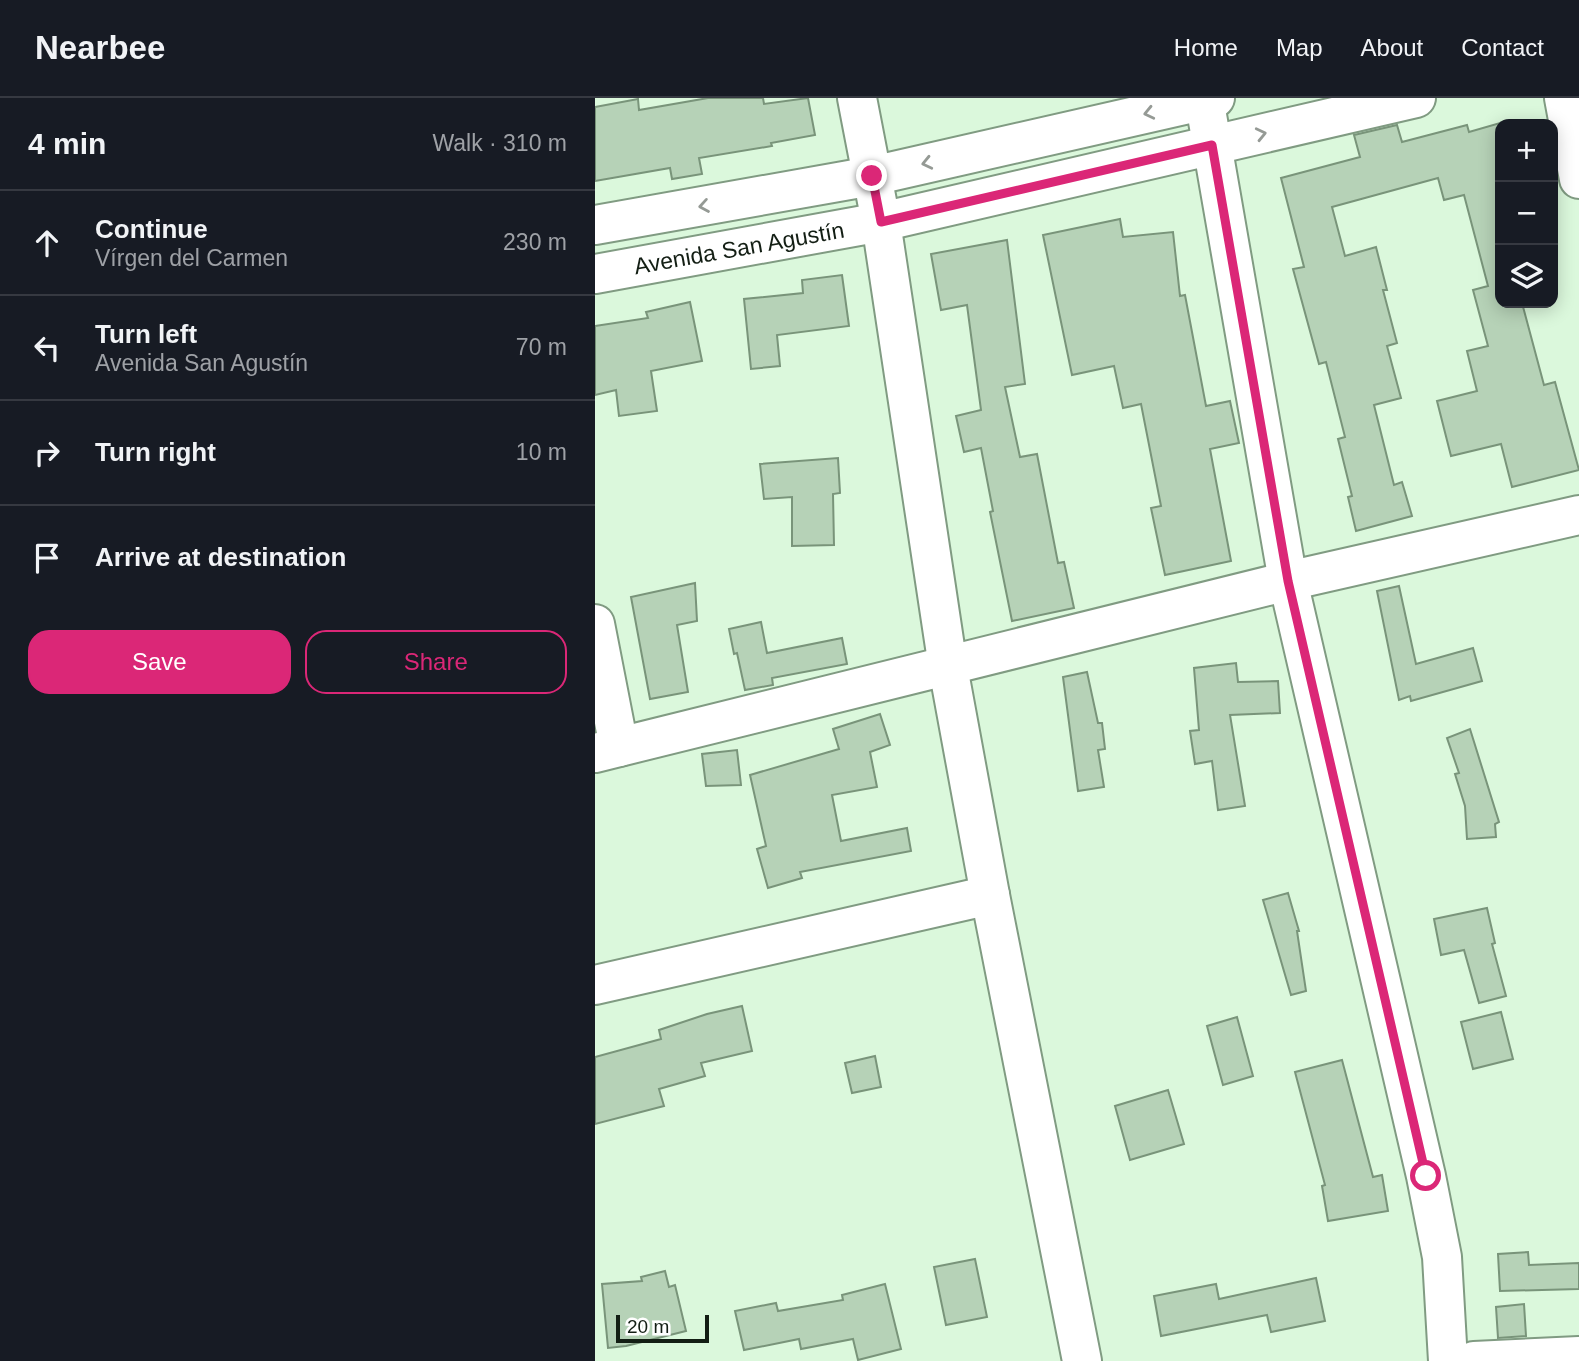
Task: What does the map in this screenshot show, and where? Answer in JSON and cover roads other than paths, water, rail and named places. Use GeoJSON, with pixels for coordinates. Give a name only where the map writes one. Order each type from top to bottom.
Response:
{"type":"FeatureCollection","features":[{"type":"Feature","properties":{"kind":"street"},"geometry":{"type":"LineString","coordinates":[[857,98],[881,222],[949,667],[990,894],[1081,1361]]}},
{"type":"Feature","properties":{"kind":"street","name":"Avenida San Agustín"},"geometry":{"type":"LineString","coordinates":[[595,274],[881,222],[1416,98]]}},
{"type":"Feature","properties":{"kind":"street"},"geometry":{"type":"LineString","coordinates":[[1564,98],[1579,178]]}},
{"type":"Feature","properties":{"kind":"street"},"geometry":{"type":"LineString","coordinates":[[1208,99],[1212,145],[1288,581],[1426,1176],[1442,1257],[1448,1361]]}},
{"type":"Feature","properties":{"kind":"street","name":"Avenida San Agustín"},"geometry":{"type":"LineString","coordinates":[[595,225],[872,176],[1208,99]]}},
{"type":"Feature","properties":{"kind":"street"},"geometry":{"type":"LineString","coordinates":[[595,624],[607,750],[1288,581],[1579,515]]}},
{"type":"Feature","properties":{"kind":"street"},"geometry":{"type":"LineString","coordinates":[[595,985],[990,894]]}},
{"type":"Feature","properties":{"kind":"street"},"geometry":{"type":"LineString","coordinates":[[1474,1361],[1579,1356]]}}]}
